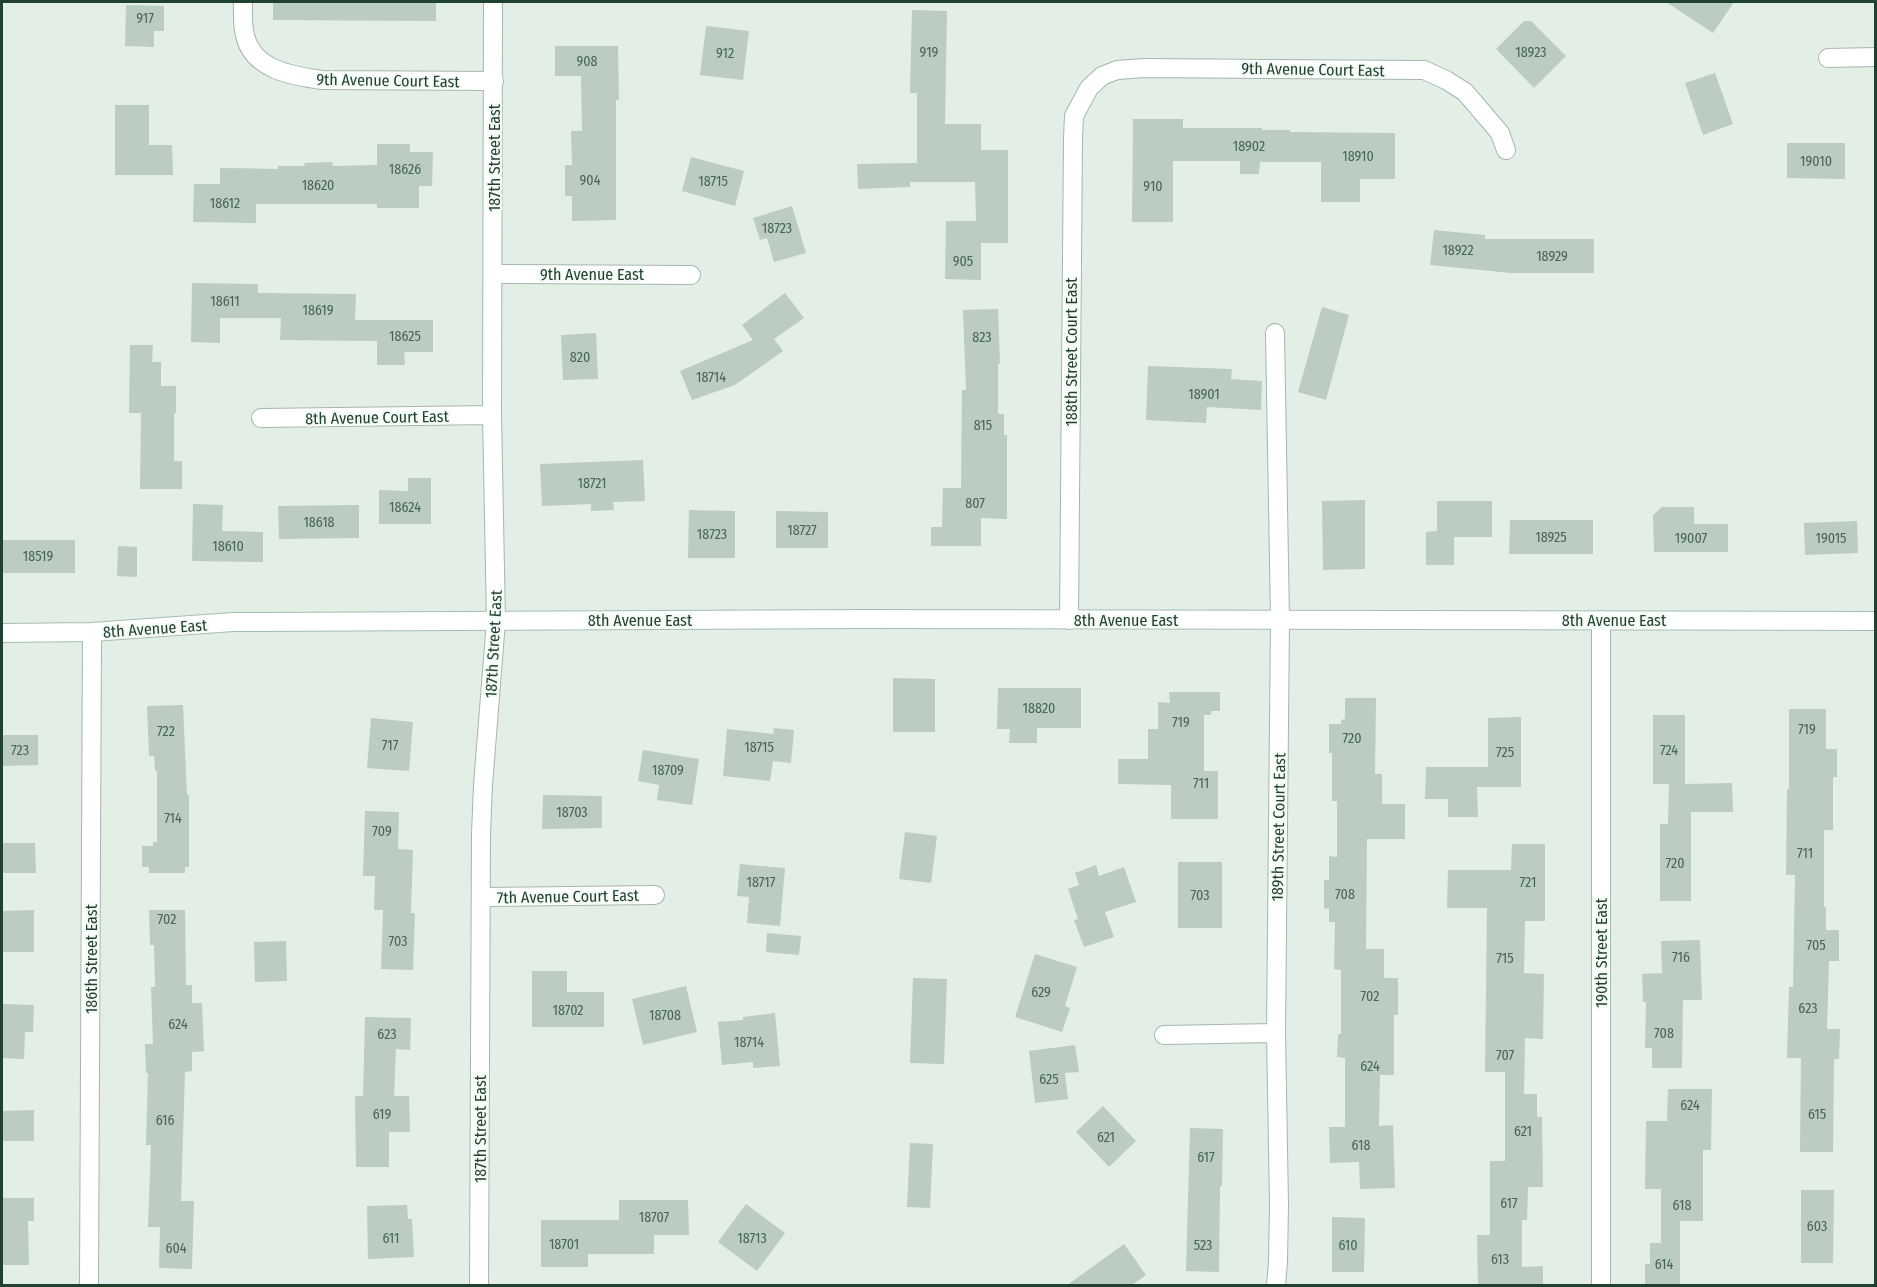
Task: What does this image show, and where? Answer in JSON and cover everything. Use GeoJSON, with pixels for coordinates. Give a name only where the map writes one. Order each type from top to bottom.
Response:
{"type":"FeatureCollection","features":[{"type":"Feature","properties":{"kind":"street","name":"9th Avenue Court East"},"geometry":{"type":"LineString","coordinates":[[243,2],[244,36],[252,53],[279,72],[296,77],[322,80],[494,81]]}},
{"type":"Feature","properties":{"kind":"street","name":"187th Street East"},"geometry":{"type":"LineString","coordinates":[[479,1286],[481,834],[496,621],[492,415],[493,2]]}},
{"type":"Feature","properties":{"kind":"street"},"geometry":{"type":"LineString","coordinates":[[1828,58],[1875,57]]}},
{"type":"Feature","properties":{"kind":"street","name":"9th Avenue Court East"},"geometry":{"type":"LineString","coordinates":[[1089,88],[1102,76],[1117,70],[1144,68],[1424,70],[1465,92],[1500,133],[1506,150]]}},
{"type":"Feature","properties":{"kind":"street","name":"188th Street Court East"},"geometry":{"type":"LineString","coordinates":[[1069,620],[1073,139],[1074,116],[1089,88]]}},
{"type":"Feature","properties":{"kind":"street","name":"9th Avenue East"},"geometry":{"type":"LineString","coordinates":[[493,274],[691,275]]}},
{"type":"Feature","properties":{"kind":"street"},"geometry":{"type":"LineString","coordinates":[[1275,333],[1280,620]]}},
{"type":"Feature","properties":{"kind":"street","name":"8th Avenue Court East"},"geometry":{"type":"LineString","coordinates":[[261,418],[492,415]]}},
{"type":"Feature","properties":{"kind":"street","name":"8th Avenue East"},"geometry":{"type":"LineString","coordinates":[[2,633],[92,632],[233,622],[862,619],[1875,621]]}},
{"type":"Feature","properties":{"kind":"street","name":"189th Street Court East"},"geometry":{"type":"LineString","coordinates":[[1276,1286],[1279,1205],[1276,1033],[1280,620]]}},
{"type":"Feature","properties":{"kind":"street","name":"190th Street East"},"geometry":{"type":"LineString","coordinates":[[1601,620],[1601,1286]]}},
{"type":"Feature","properties":{"kind":"street","name":"186th Street East"},"geometry":{"type":"LineString","coordinates":[[90,1286],[92,632]]}},
{"type":"Feature","properties":{"kind":"street","name":"7th Avenue Court East"},"geometry":{"type":"LineString","coordinates":[[482,897],[655,895]]}},
{"type":"Feature","properties":{"kind":"street"},"geometry":{"type":"LineString","coordinates":[[1164,1035],[1276,1033]]}},
{"type":"Feature","properties":{"kind":"building"},"geometry":{"type":"Polygon","coordinates":[[[273,2],[436,2],[436,21],[273,20],[273,2]]]}},
{"type":"Feature","properties":{"kind":"building"},"geometry":{"type":"Polygon","coordinates":[[[1666,2],[1734,2],[1713,33],[1666,2]]]}},
{"type":"Feature","properties":{"kind":"building"},"geometry":{"type":"Polygon","coordinates":[[[126,5],[164,6],[164,31],[154,31],[154,47],[125,46],[126,5]]]}},
{"type":"Feature","properties":{"kind":"building"},"geometry":{"type":"Polygon","coordinates":[[[912,10],[947,11],[945,124],[981,124],[981,150],[1008,150],[1008,243],[981,243],[981,280],[945,279],[946,221],[976,221],[975,182],[910,182],[910,187],[858,189],[857,164],[917,163],[917,93],[910,93],[912,10]]]}},
{"type":"Feature","properties":{"kind":"building"},"geometry":{"type":"Polygon","coordinates":[[[1524,21],[1531,21],[1566,56],[1534,88],[1496,49],[1524,21]]]}},
{"type":"Feature","properties":{"kind":"building"},"geometry":{"type":"Polygon","coordinates":[[[706,26],[749,31],[743,80],[700,75],[706,26]]]}},
{"type":"Feature","properties":{"kind":"building"},"geometry":{"type":"Polygon","coordinates":[[[555,46],[618,46],[616,220],[572,221],[572,196],[565,196],[565,165],[572,165],[571,131],[582,131],[581,76],[555,76],[555,46]]]}},
{"type":"Feature","properties":{"kind":"building"},"geometry":{"type":"Polygon","coordinates":[[[1715,73],[1733,124],[1703,135],[1685,83],[1715,73]]]}},
{"type":"Feature","properties":{"kind":"building"},"geometry":{"type":"Polygon","coordinates":[[[115,105],[149,105],[149,145],[172,145],[173,175],[115,175],[115,105]]]}},
{"type":"Feature","properties":{"kind":"building"},"geometry":{"type":"Polygon","coordinates":[[[1133,119],[1183,119],[1183,128],[1262,128],[1262,130],[1290,130],[1290,132],[1395,133],[1395,179],[1360,179],[1360,202],[1321,202],[1321,162],[1260,162],[1259,174],[1240,174],[1240,161],[1173,161],[1173,222],[1132,222],[1133,119]]]}},
{"type":"Feature","properties":{"kind":"building"},"geometry":{"type":"Polygon","coordinates":[[[1787,143],[1845,143],[1845,179],[1787,178],[1787,143]]]}},
{"type":"Feature","properties":{"kind":"building"},"geometry":{"type":"Polygon","coordinates":[[[377,144],[410,144],[410,152],[433,152],[432,186],[419,186],[419,208],[377,208],[377,204],[256,204],[256,223],[193,222],[194,184],[220,184],[220,168],[278,169],[278,166],[305,166],[304,163],[332,162],[333,166],[377,165],[377,144]]]}},
{"type":"Feature","properties":{"kind":"building"},"geometry":{"type":"Polygon","coordinates":[[[691,157],[744,171],[735,206],[682,191],[691,157]]]}},
{"type":"Feature","properties":{"kind":"building"},"geometry":{"type":"Polygon","coordinates":[[[792,206],[806,253],[774,262],[767,238],[760,240],[753,218],[792,206]]]}},
{"type":"Feature","properties":{"kind":"building"},"geometry":{"type":"Polygon","coordinates":[[[1434,230],[1485,235],[1485,239],[1594,239],[1594,273],[1511,273],[1430,265],[1434,230]]]}},
{"type":"Feature","properties":{"kind":"building"},"geometry":{"type":"Polygon","coordinates":[[[192,283],[258,284],[258,293],[356,294],[355,320],[433,320],[433,352],[404,352],[405,365],[377,365],[377,341],[280,340],[281,318],[220,318],[220,343],[191,342],[192,283]]]}},
{"type":"Feature","properties":{"kind":"building"},"geometry":{"type":"Polygon","coordinates":[[[785,293],[804,318],[774,339],[783,351],[735,385],[692,400],[680,371],[753,340],[742,325],[785,293]]]}},
{"type":"Feature","properties":{"kind":"building"},"geometry":{"type":"Polygon","coordinates":[[[1322,307],[1349,315],[1326,400],[1298,392],[1322,307]]]}},
{"type":"Feature","properties":{"kind":"building"},"geometry":{"type":"Polygon","coordinates":[[[998,309],[1000,364],[998,364],[998,414],[1004,414],[1004,435],[1007,435],[1007,519],[981,518],[981,546],[931,546],[931,527],[942,527],[943,488],[961,488],[962,390],[966,390],[963,310],[998,309]]]}},
{"type":"Feature","properties":{"kind":"building"},"geometry":{"type":"Polygon","coordinates":[[[596,333],[598,379],[563,380],[561,335],[596,333]]]}},
{"type":"Feature","properties":{"kind":"building"},"geometry":{"type":"Polygon","coordinates":[[[130,345],[153,345],[152,362],[161,362],[161,386],[176,386],[174,461],[182,461],[182,489],[140,489],[141,413],[129,413],[130,345]]]}},
{"type":"Feature","properties":{"kind":"building"},"geometry":{"type":"Polygon","coordinates":[[[1148,366],[1232,369],[1231,379],[1262,381],[1261,410],[1207,407],[1206,423],[1146,420],[1148,366]]]}},
{"type":"Feature","properties":{"kind":"building"},"geometry":{"type":"Polygon","coordinates":[[[643,460],[645,501],[613,502],[614,510],[591,511],[591,504],[542,506],[540,464],[643,460]]]}},
{"type":"Feature","properties":{"kind":"building"},"geometry":{"type":"Polygon","coordinates":[[[408,478],[431,478],[431,524],[379,524],[379,490],[408,491],[408,478]]]}},
{"type":"Feature","properties":{"kind":"building"},"geometry":{"type":"Polygon","coordinates":[[[1365,500],[1365,569],[1323,570],[1322,501],[1365,500]]]}},
{"type":"Feature","properties":{"kind":"building"},"geometry":{"type":"Polygon","coordinates":[[[1437,501],[1492,501],[1492,537],[1454,537],[1454,565],[1426,565],[1426,532],[1437,531],[1437,501]]]}},
{"type":"Feature","properties":{"kind":"building"},"geometry":{"type":"Polygon","coordinates":[[[193,504],[223,505],[222,531],[263,532],[263,562],[192,561],[193,504]]]}},
{"type":"Feature","properties":{"kind":"building"},"geometry":{"type":"Polygon","coordinates":[[[359,505],[359,538],[279,539],[278,506],[359,505]]]}},
{"type":"Feature","properties":{"kind":"building"},"geometry":{"type":"Polygon","coordinates":[[[1662,507],[1694,507],[1694,524],[1728,524],[1728,552],[1654,552],[1653,515],[1662,507]]]}},
{"type":"Feature","properties":{"kind":"building"},"geometry":{"type":"Polygon","coordinates":[[[689,510],[735,511],[735,558],[688,558],[689,510]]]}},
{"type":"Feature","properties":{"kind":"building"},"geometry":{"type":"Polygon","coordinates":[[[776,511],[828,512],[828,548],[776,548],[776,511]]]}},
{"type":"Feature","properties":{"kind":"building"},"geometry":{"type":"Polygon","coordinates":[[[1510,520],[1593,520],[1593,554],[1509,554],[1510,520]]]}},
{"type":"Feature","properties":{"kind":"building"},"geometry":{"type":"Polygon","coordinates":[[[1857,521],[1858,553],[1805,555],[1804,523],[1857,521]]]}},
{"type":"Feature","properties":{"kind":"building"},"geometry":{"type":"Polygon","coordinates":[[[2,540],[75,540],[75,573],[2,573],[2,540]]]}},
{"type":"Feature","properties":{"kind":"building"},"geometry":{"type":"Polygon","coordinates":[[[118,546],[137,547],[137,577],[117,576],[118,546]]]}},
{"type":"Feature","properties":{"kind":"building"},"geometry":{"type":"Polygon","coordinates":[[[893,678],[935,679],[935,732],[893,732],[893,678]]]}},
{"type":"Feature","properties":{"kind":"building"},"geometry":{"type":"Polygon","coordinates":[[[998,688],[1081,688],[1081,728],[1037,728],[1037,743],[1009,743],[1010,729],[997,729],[998,688]]]}},
{"type":"Feature","properties":{"kind":"building"},"geometry":{"type":"Polygon","coordinates":[[[1169,692],[1220,692],[1220,711],[1211,711],[1211,715],[1204,715],[1204,771],[1218,771],[1218,819],[1171,819],[1171,785],[1118,784],[1118,759],[1148,759],[1148,729],[1158,729],[1158,702],[1170,703],[1169,692]]]}},
{"type":"Feature","properties":{"kind":"building"},"geometry":{"type":"Polygon","coordinates":[[[1345,698],[1376,698],[1375,774],[1382,774],[1382,804],[1405,804],[1405,839],[1367,839],[1366,949],[1384,949],[1384,978],[1398,978],[1398,1015],[1394,1015],[1394,1075],[1380,1075],[1379,1126],[1393,1125],[1395,1188],[1360,1189],[1359,1162],[1330,1163],[1329,1127],[1345,1127],[1345,1058],[1337,1057],[1338,1034],[1341,1034],[1341,970],[1334,969],[1335,922],[1329,922],[1329,908],[1324,909],[1324,880],[1329,880],[1329,856],[1337,857],[1337,801],[1332,801],[1332,753],[1329,753],[1329,724],[1341,724],[1341,720],[1345,719],[1345,698]]]}},
{"type":"Feature","properties":{"kind":"building"},"geometry":{"type":"Polygon","coordinates":[[[183,705],[187,795],[189,795],[189,867],[185,867],[185,873],[149,873],[149,867],[142,867],[142,846],[153,846],[153,842],[157,842],[157,771],[155,771],[154,756],[149,756],[147,706],[183,705]]]}},
{"type":"Feature","properties":{"kind":"building"},"geometry":{"type":"Polygon","coordinates":[[[1789,709],[1826,709],[1826,749],[1837,749],[1837,777],[1833,777],[1833,830],[1824,830],[1826,930],[1839,930],[1839,961],[1829,961],[1827,1029],[1840,1029],[1839,1059],[1834,1059],[1833,1152],[1800,1152],[1801,1058],[1787,1058],[1789,987],[1793,987],[1795,875],[1786,875],[1789,709]]]}},
{"type":"Feature","properties":{"kind":"building"},"geometry":{"type":"Polygon","coordinates":[[[1653,715],[1685,715],[1685,784],[1732,783],[1733,812],[1691,812],[1691,901],[1660,901],[1660,824],[1668,824],[1669,784],[1653,784],[1653,715]]]}},
{"type":"Feature","properties":{"kind":"building"},"geometry":{"type":"Polygon","coordinates":[[[1521,717],[1521,787],[1477,787],[1478,817],[1448,817],[1448,799],[1425,799],[1426,767],[1488,767],[1488,718],[1521,717]]]}},
{"type":"Feature","properties":{"kind":"building"},"geometry":{"type":"Polygon","coordinates":[[[371,718],[413,722],[409,771],[367,768],[371,718]]]}},
{"type":"Feature","properties":{"kind":"building"},"geometry":{"type":"Polygon","coordinates":[[[774,728],[794,730],[791,763],[773,761],[770,781],[723,776],[727,729],[773,734],[774,728]]]}},
{"type":"Feature","properties":{"kind":"building"},"geometry":{"type":"Polygon","coordinates":[[[2,735],[38,735],[38,765],[2,766],[2,735]]]}},
{"type":"Feature","properties":{"kind":"building"},"geometry":{"type":"Polygon","coordinates":[[[643,750],[699,759],[692,805],[657,800],[659,785],[638,781],[643,750]]]}},
{"type":"Feature","properties":{"kind":"building"},"geometry":{"type":"Polygon","coordinates":[[[543,795],[602,796],[602,828],[542,829],[543,795]]]}},
{"type":"Feature","properties":{"kind":"building"},"geometry":{"type":"Polygon","coordinates":[[[365,811],[399,812],[398,849],[413,850],[411,913],[415,913],[413,970],[381,969],[383,910],[374,910],[375,876],[363,876],[365,811]]]}},
{"type":"Feature","properties":{"kind":"building"},"geometry":{"type":"Polygon","coordinates":[[[905,832],[937,836],[931,883],[899,879],[905,832]]]}},
{"type":"Feature","properties":{"kind":"building"},"geometry":{"type":"Polygon","coordinates":[[[2,843],[35,843],[36,873],[2,873],[2,843]]]}},
{"type":"Feature","properties":{"kind":"building"},"geometry":{"type":"Polygon","coordinates":[[[1512,844],[1545,844],[1545,921],[1525,921],[1524,973],[1544,974],[1543,1039],[1525,1038],[1524,1094],[1537,1094],[1537,1117],[1542,1117],[1543,1187],[1528,1187],[1527,1220],[1522,1220],[1522,1267],[1543,1266],[1543,1286],[1478,1286],[1477,1235],[1490,1235],[1490,1161],[1505,1161],[1505,1072],[1485,1072],[1487,908],[1447,908],[1448,870],[1511,870],[1512,844]]]}},
{"type":"Feature","properties":{"kind":"building"},"geometry":{"type":"Polygon","coordinates":[[[1178,862],[1222,862],[1222,928],[1178,928],[1178,862]]]}},
{"type":"Feature","properties":{"kind":"building"},"geometry":{"type":"Polygon","coordinates":[[[740,864],[785,868],[780,926],[747,923],[749,897],[737,896],[740,864]]]}},
{"type":"Feature","properties":{"kind":"building"},"geometry":{"type":"Polygon","coordinates":[[[1096,865],[1099,876],[1124,867],[1136,902],[1105,912],[1114,937],[1084,947],[1074,920],[1078,919],[1068,889],[1079,885],[1075,873],[1096,865]]]}},
{"type":"Feature","properties":{"kind":"building"},"geometry":{"type":"Polygon","coordinates":[[[34,910],[34,952],[2,952],[2,911],[34,910]]]}},
{"type":"Feature","properties":{"kind":"building"},"geometry":{"type":"Polygon","coordinates":[[[149,910],[185,910],[186,985],[192,985],[192,1003],[202,1003],[204,1051],[192,1052],[192,1071],[185,1072],[181,1201],[194,1201],[192,1269],[159,1268],[160,1227],[148,1227],[151,1145],[146,1145],[148,1073],[146,1073],[145,1044],[153,1044],[151,987],[155,987],[154,945],[150,945],[149,910]]]}},
{"type":"Feature","properties":{"kind":"building"},"geometry":{"type":"Polygon","coordinates":[[[767,933],[801,936],[799,955],[766,952],[767,933]]]}},
{"type":"Feature","properties":{"kind":"building"},"geometry":{"type":"Polygon","coordinates":[[[1700,940],[1702,1000],[1683,1000],[1682,1068],[1652,1068],[1652,1048],[1645,1048],[1646,1002],[1643,1002],[1642,974],[1662,973],[1661,941],[1700,940]]]}},
{"type":"Feature","properties":{"kind":"building"},"geometry":{"type":"Polygon","coordinates":[[[286,941],[287,981],[255,982],[254,942],[286,941]]]}},
{"type":"Feature","properties":{"kind":"building"},"geometry":{"type":"Polygon","coordinates":[[[1035,954],[1077,967],[1065,1006],[1070,1008],[1062,1032],[1015,1017],[1035,954]]]}},
{"type":"Feature","properties":{"kind":"building"},"geometry":{"type":"Polygon","coordinates":[[[532,971],[567,971],[567,992],[604,992],[604,1027],[532,1027],[532,971]]]}},
{"type":"Feature","properties":{"kind":"building"},"geometry":{"type":"Polygon","coordinates":[[[913,978],[947,979],[944,1064],[910,1063],[913,978]]]}},
{"type":"Feature","properties":{"kind":"building"},"geometry":{"type":"Polygon","coordinates":[[[686,986],[697,1032],[643,1045],[632,999],[686,986]]]}},
{"type":"Feature","properties":{"kind":"building"},"geometry":{"type":"Polygon","coordinates":[[[2,1004],[34,1005],[33,1032],[25,1032],[24,1059],[2,1058],[2,1004]]]}},
{"type":"Feature","properties":{"kind":"building"},"geometry":{"type":"Polygon","coordinates":[[[775,1013],[780,1066],[753,1068],[753,1062],[722,1065],[718,1022],[743,1020],[743,1017],[775,1013]]]}},
{"type":"Feature","properties":{"kind":"building"},"geometry":{"type":"Polygon","coordinates":[[[365,1017],[411,1018],[410,1050],[396,1049],[394,1096],[409,1096],[410,1132],[389,1132],[389,1167],[356,1167],[355,1096],[363,1096],[365,1017]]]}},
{"type":"Feature","properties":{"kind":"building"},"geometry":{"type":"Polygon","coordinates":[[[1075,1045],[1079,1072],[1065,1073],[1068,1099],[1035,1103],[1029,1051],[1075,1045]]]}},
{"type":"Feature","properties":{"kind":"building"},"geometry":{"type":"Polygon","coordinates":[[[1668,1089],[1712,1089],[1711,1150],[1703,1150],[1703,1221],[1680,1221],[1680,1286],[1645,1286],[1645,1264],[1650,1264],[1650,1243],[1661,1243],[1661,1189],[1645,1189],[1646,1121],[1667,1121],[1668,1089]]]}},
{"type":"Feature","properties":{"kind":"building"},"geometry":{"type":"Polygon","coordinates":[[[1103,1106],[1136,1141],[1109,1167],[1076,1132],[1103,1106]]]}},
{"type":"Feature","properties":{"kind":"building"},"geometry":{"type":"Polygon","coordinates":[[[34,1110],[34,1141],[2,1141],[2,1111],[34,1110]]]}},
{"type":"Feature","properties":{"kind":"building"},"geometry":{"type":"Polygon","coordinates":[[[1190,1128],[1223,1129],[1219,1272],[1186,1271],[1190,1128]]]}},
{"type":"Feature","properties":{"kind":"building"},"geometry":{"type":"Polygon","coordinates":[[[910,1143],[933,1144],[930,1208],[907,1207],[910,1143]]]}},
{"type":"Feature","properties":{"kind":"building"},"geometry":{"type":"Polygon","coordinates":[[[1801,1190],[1834,1190],[1833,1263],[1801,1263],[1801,1190]]]}},
{"type":"Feature","properties":{"kind":"building"},"geometry":{"type":"Polygon","coordinates":[[[2,1198],[34,1198],[34,1221],[28,1221],[29,1265],[2,1265],[2,1198]]]}},
{"type":"Feature","properties":{"kind":"building"},"geometry":{"type":"Polygon","coordinates":[[[619,1200],[688,1200],[689,1235],[654,1235],[654,1254],[588,1254],[588,1267],[541,1267],[541,1220],[619,1220],[619,1200]]]}},
{"type":"Feature","properties":{"kind":"building"},"geometry":{"type":"Polygon","coordinates":[[[746,1204],[785,1233],[757,1271],[718,1242],[746,1204]]]}},
{"type":"Feature","properties":{"kind":"building"},"geometry":{"type":"Polygon","coordinates":[[[407,1205],[408,1219],[412,1219],[414,1257],[368,1259],[367,1206],[407,1205]]]}},
{"type":"Feature","properties":{"kind":"building"},"geometry":{"type":"Polygon","coordinates":[[[1332,1217],[1365,1218],[1364,1272],[1332,1272],[1332,1217]]]}},
{"type":"Feature","properties":{"kind":"building"},"geometry":{"type":"Polygon","coordinates":[[[1124,1244],[1146,1275],[1131,1286],[1066,1286],[1124,1244]]]}}]}
